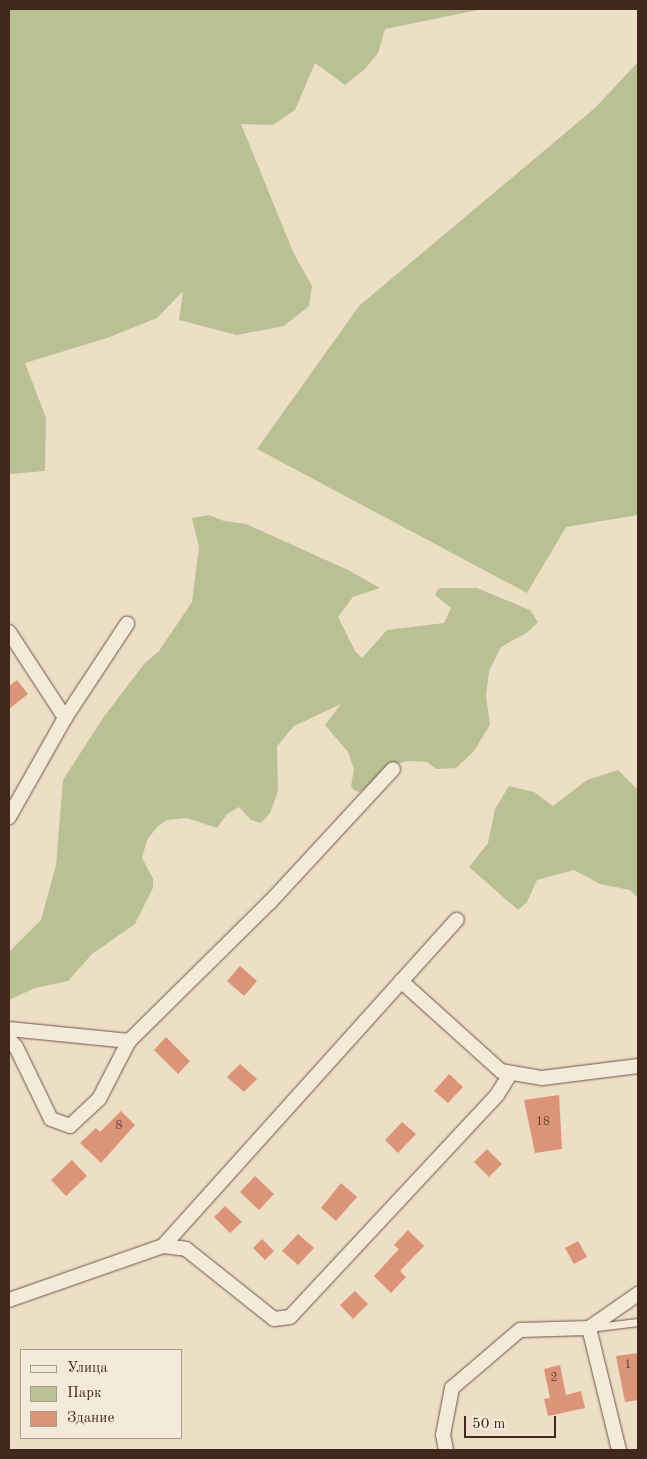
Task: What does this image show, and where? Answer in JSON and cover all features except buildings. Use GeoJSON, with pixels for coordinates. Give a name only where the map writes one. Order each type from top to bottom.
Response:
{"type":"FeatureCollection","features":[{"type":"Feature","properties":{"kind":"street"},"geometry":{"type":"LineString","coordinates":[[9,817],[65,718],[128,624]]}},
{"type":"Feature","properties":{"kind":"street"},"geometry":{"type":"LineString","coordinates":[[9,632],[65,718]]}},
{"type":"Feature","properties":{"kind":"street"},"geometry":{"type":"LineString","coordinates":[[9,1039],[16,1047],[51,1119],[70,1126],[98,1099],[129,1042],[270,902],[393,769]]}},
{"type":"Feature","properties":{"kind":"street"},"geometry":{"type":"LineString","coordinates":[[163,1246],[457,920]]}},
{"type":"Feature","properties":{"kind":"street"},"geometry":{"type":"LineString","coordinates":[[401,981],[502,1071],[542,1078],[638,1066]]}},
{"type":"Feature","properties":{"kind":"street"},"geometry":{"type":"LineString","coordinates":[[9,1029],[129,1042]]}},
{"type":"Feature","properties":{"kind":"street"},"geometry":{"type":"LineString","coordinates":[[9,1300],[163,1246],[186,1249],[274,1319],[290,1316],[497,1095],[511,1073]]}},
{"type":"Feature","properties":{"kind":"street"},"geometry":{"type":"LineString","coordinates":[[446,1450],[443,1435],[452,1388],[520,1330],[589,1328],[638,1294]]}},
{"type":"Feature","properties":{"kind":"street"},"geometry":{"type":"LineString","coordinates":[[589,1328],[619,1450]]}},
{"type":"Feature","properties":{"kind":"lane"},"geometry":{"type":"LineString","coordinates":[[589,1328],[638,1322]]}},
{"type":"Feature","properties":{"kind":"green space"},"geometry":{"type":"Polygon","coordinates":[[[9,9],[483,9],[385,29],[378,53],[365,69],[345,85],[315,63],[295,110],[273,125],[241,124],[294,254],[312,286],[309,306],[284,326],[237,335],[179,320],[183,291],[157,318],[107,338],[25,363],[46,418],[45,471],[9,474],[9,9]]]}},
{"type":"Feature","properties":{"kind":"green space"},"geometry":{"type":"Polygon","coordinates":[[[638,62],[638,515],[566,527],[527,593],[257,449],[359,306],[595,108],[638,62]]]}},
{"type":"Feature","properties":{"kind":"green space"},"geometry":{"type":"Polygon","coordinates":[[[209,515],[224,521],[246,524],[348,570],[380,588],[353,597],[338,617],[355,651],[362,658],[387,630],[444,623],[451,608],[435,595],[439,588],[477,588],[530,610],[538,622],[528,632],[501,647],[489,671],[486,696],[490,725],[474,751],[456,768],[436,769],[427,762],[409,761],[394,764],[360,792],[355,791],[351,786],[354,769],[348,752],[325,725],[341,704],[294,726],[277,746],[278,791],[270,813],[261,823],[251,820],[239,807],[227,814],[217,828],[187,818],[167,820],[157,827],[147,840],[142,858],[153,879],[153,888],[135,924],[92,954],[68,981],[35,988],[9,1000],[9,952],[41,920],[56,865],[63,780],[103,718],[144,664],[159,651],[192,602],[199,547],[192,518],[209,515]]]}},
{"type":"Feature","properties":{"kind":"green space"},"geometry":{"type":"Polygon","coordinates":[[[618,770],[638,790],[638,898],[630,890],[600,884],[574,870],[537,880],[527,902],[518,910],[469,867],[488,843],[495,809],[509,786],[534,792],[553,806],[587,780],[618,770]]]}}]}
